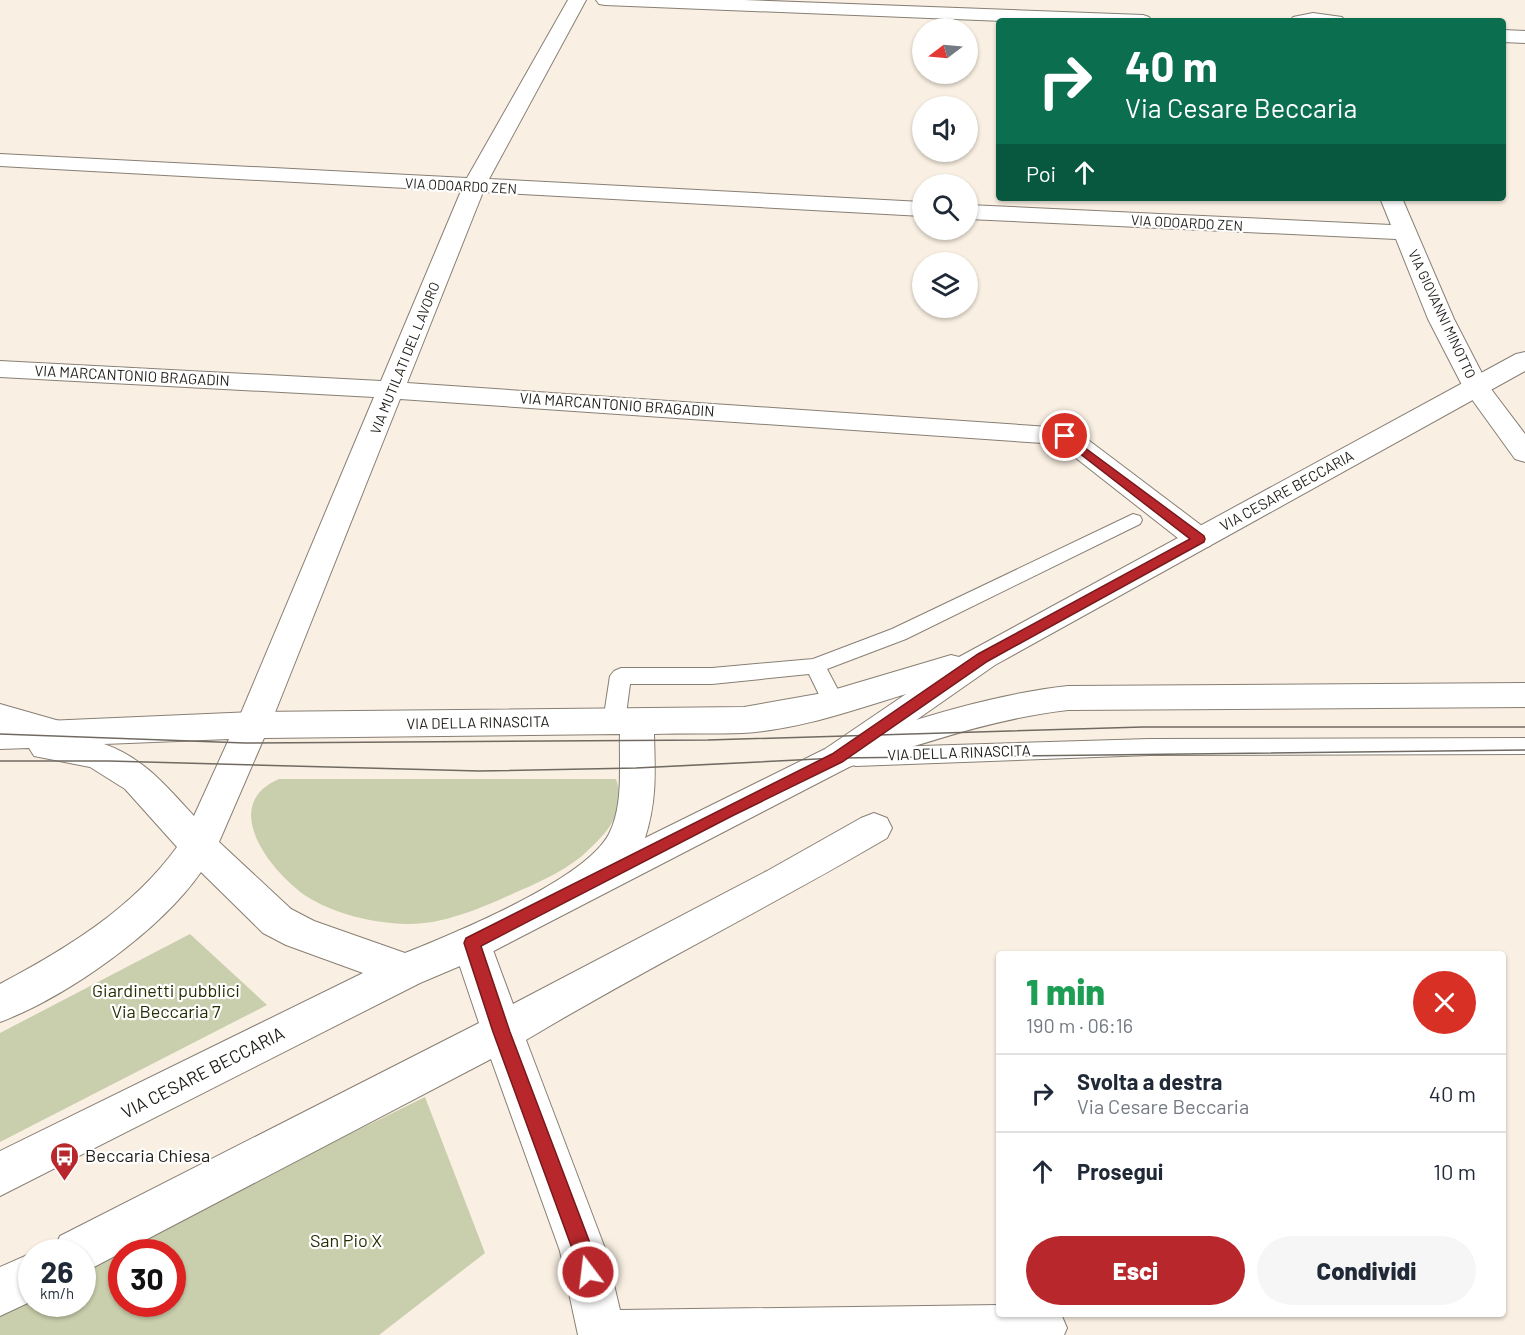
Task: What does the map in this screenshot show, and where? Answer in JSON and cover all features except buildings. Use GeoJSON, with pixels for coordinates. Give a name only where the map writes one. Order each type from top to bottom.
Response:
{"type":"FeatureCollection","features":[{"type":"Feature","properties":{"kind":"street","name":"VIA MUTILATI DEL LAVORO"},"geometry":{"type":"LineString","coordinates":[[198,846],[253,725],[474,186],[577,0]]}},
{"type":"Feature","properties":{"kind":"street"},"geometry":{"type":"LineString","coordinates":[[605,0],[1066,18]]}},
{"type":"Feature","properties":{"kind":"street"},"geometry":{"type":"LineString","coordinates":[[1312,0],[1331,18]]}},
{"type":"Feature","properties":{"kind":"street"},"geometry":{"type":"LineString","coordinates":[[1304,13],[1325,18]]}},
{"type":"Feature","properties":{"kind":"street"},"geometry":{"type":"LineString","coordinates":[[1506,36],[1525,37]]}},
{"type":"Feature","properties":{"kind":"street","name":"VIA ODOARDO ZEN"},"geometry":{"type":"LineString","coordinates":[[0,160],[912,208]]}},
{"type":"Feature","properties":{"kind":"street","name":"VIA GIOVANNI MINOTTO"},"geometry":{"type":"LineString","coordinates":[[1392,201],[1441,319],[1476,387],[1525,453]]}},
{"type":"Feature","properties":{"kind":"street","name":"VIA ODOARDO ZEN"},"geometry":{"type":"LineString","coordinates":[[978,212],[1406,233]]}},
{"type":"Feature","properties":{"kind":"street","name":"VIA CESARE BECCARIA"},"geometry":{"type":"LineString","coordinates":[[837,758],[983,657],[1525,360]]}},
{"type":"Feature","properties":{"kind":"street","name":"VIA MARCANTONIO BRAGADIN"},"geometry":{"type":"LineString","coordinates":[[0,369],[392,390],[1065,436],[1199,539]]}},
{"type":"Feature","properties":{"kind":"street","name":"VIA DELLA RINASCITA"},"geometry":{"type":"LineString","coordinates":[[0,736],[253,725],[744,720],[790,714],[834,703],[983,657]]}},
{"type":"Feature","properties":{"kind":"street","name":"VIA DELLA RINASCITA"},"geometry":{"type":"LineString","coordinates":[[837,758],[980,714],[1032,702],[1068,698],[1525,695]]}},
{"type":"Feature","properties":{"kind":"street"},"geometry":{"type":"LineString","coordinates":[[0,717],[58,733]]}},
{"type":"Feature","properties":{"kind":"street","name":"VIA CESARE BECCARIA"},"geometry":{"type":"LineString","coordinates":[[0,1174],[406,971],[472,943],[571,892],[606,867],[626,841],[637,798],[626,722]]}},
{"type":"Feature","properties":{"kind":"street"},"geometry":{"type":"LineString","coordinates":[[0,744],[77,751],[109,761],[138,779],[198,846],[277,921],[300,933],[406,971]]}},
{"type":"Feature","properties":{"kind":"street"},"geometry":{"type":"LineString","coordinates":[[571,892],[837,758]]}},
{"type":"Feature","properties":{"kind":"street"},"geometry":{"type":"LineString","coordinates":[[96,1242],[502,1032],[553,1002],[769,888],[874,828]]}},
{"type":"Feature","properties":{"kind":"street"},"geometry":{"type":"LineString","coordinates":[[0,1004],[57,973],[126,925],[171,880],[198,846]]}},
{"type":"Feature","properties":{"kind":"street"},"geometry":{"type":"LineString","coordinates":[[472,943],[502,1032],[583,1251],[602,1334],[1043,1328]]}},
{"type":"Feature","properties":{"kind":"street"},"geometry":{"type":"LineString","coordinates":[[0,1292],[18,1283]]}},
{"type":"Feature","properties":{"kind":"lane"},"geometry":{"type":"LineString","coordinates":[[626,722],[621,676],[712,676],[815,666],[899,634],[1133,520]]}},
{"type":"Feature","properties":{"kind":"lane"},"geometry":{"type":"LineString","coordinates":[[815,666],[834,703]]}},
{"type":"Feature","properties":{"kind":"lane","name":"VIA DELLA RINASCITA"},"geometry":{"type":"LineString","coordinates":[[837,758],[1149,747],[1525,746]]}},
{"type":"Feature","properties":{"kind":"green space"},"geometry":{"type":"Polygon","coordinates":[[[279,779],[616,779],[619,802],[617,813],[599,840],[582,856],[557,873],[473,911],[433,922],[406,924],[341,913],[306,896],[278,871],[256,838],[252,821],[253,805],[261,791],[279,779]]]}},
{"type":"Feature","properties":{"kind":"green space","name":"Giardinetti pubblici Via Beccaria 7"},"geometry":{"type":"Polygon","coordinates":[[[190,934],[267,1005],[0,1142],[0,1033],[190,934]]]}},
{"type":"Feature","properties":{"kind":"green space","name":"San Pio X"},"geometry":{"type":"Polygon","coordinates":[[[425,1097],[485,1253],[379,1335],[0,1335],[0,1305],[18,1296],[18,1317],[96,1317],[96,1259],[108,1253],[108,1317],[186,1317],[186,1239],[136,1239],[425,1097]]]}},
{"type":"Feature","properties":{"kind":"tram line"},"geometry":{"type":"LineString","coordinates":[[0,734],[245,743],[708,740],[1143,727],[1525,727]]}},
{"type":"Feature","properties":{"kind":"tram line"},"geometry":{"type":"LineString","coordinates":[[0,761],[109,761],[479,771],[636,768],[837,758],[1525,750]]}},
{"type":"Feature","properties":{"kind":"place","name":"Beccaria Chiesa"},"geometry":{"type":"Point","coordinates":[64,1182]}},
{"type":"Feature","properties":{"kind":"route"},"geometry":{"type":"LineString","coordinates":[[588,1272],[583,1251],[485,987],[472,943],[837,758],[983,657],[1199,539],[1065,436]]}}]}
